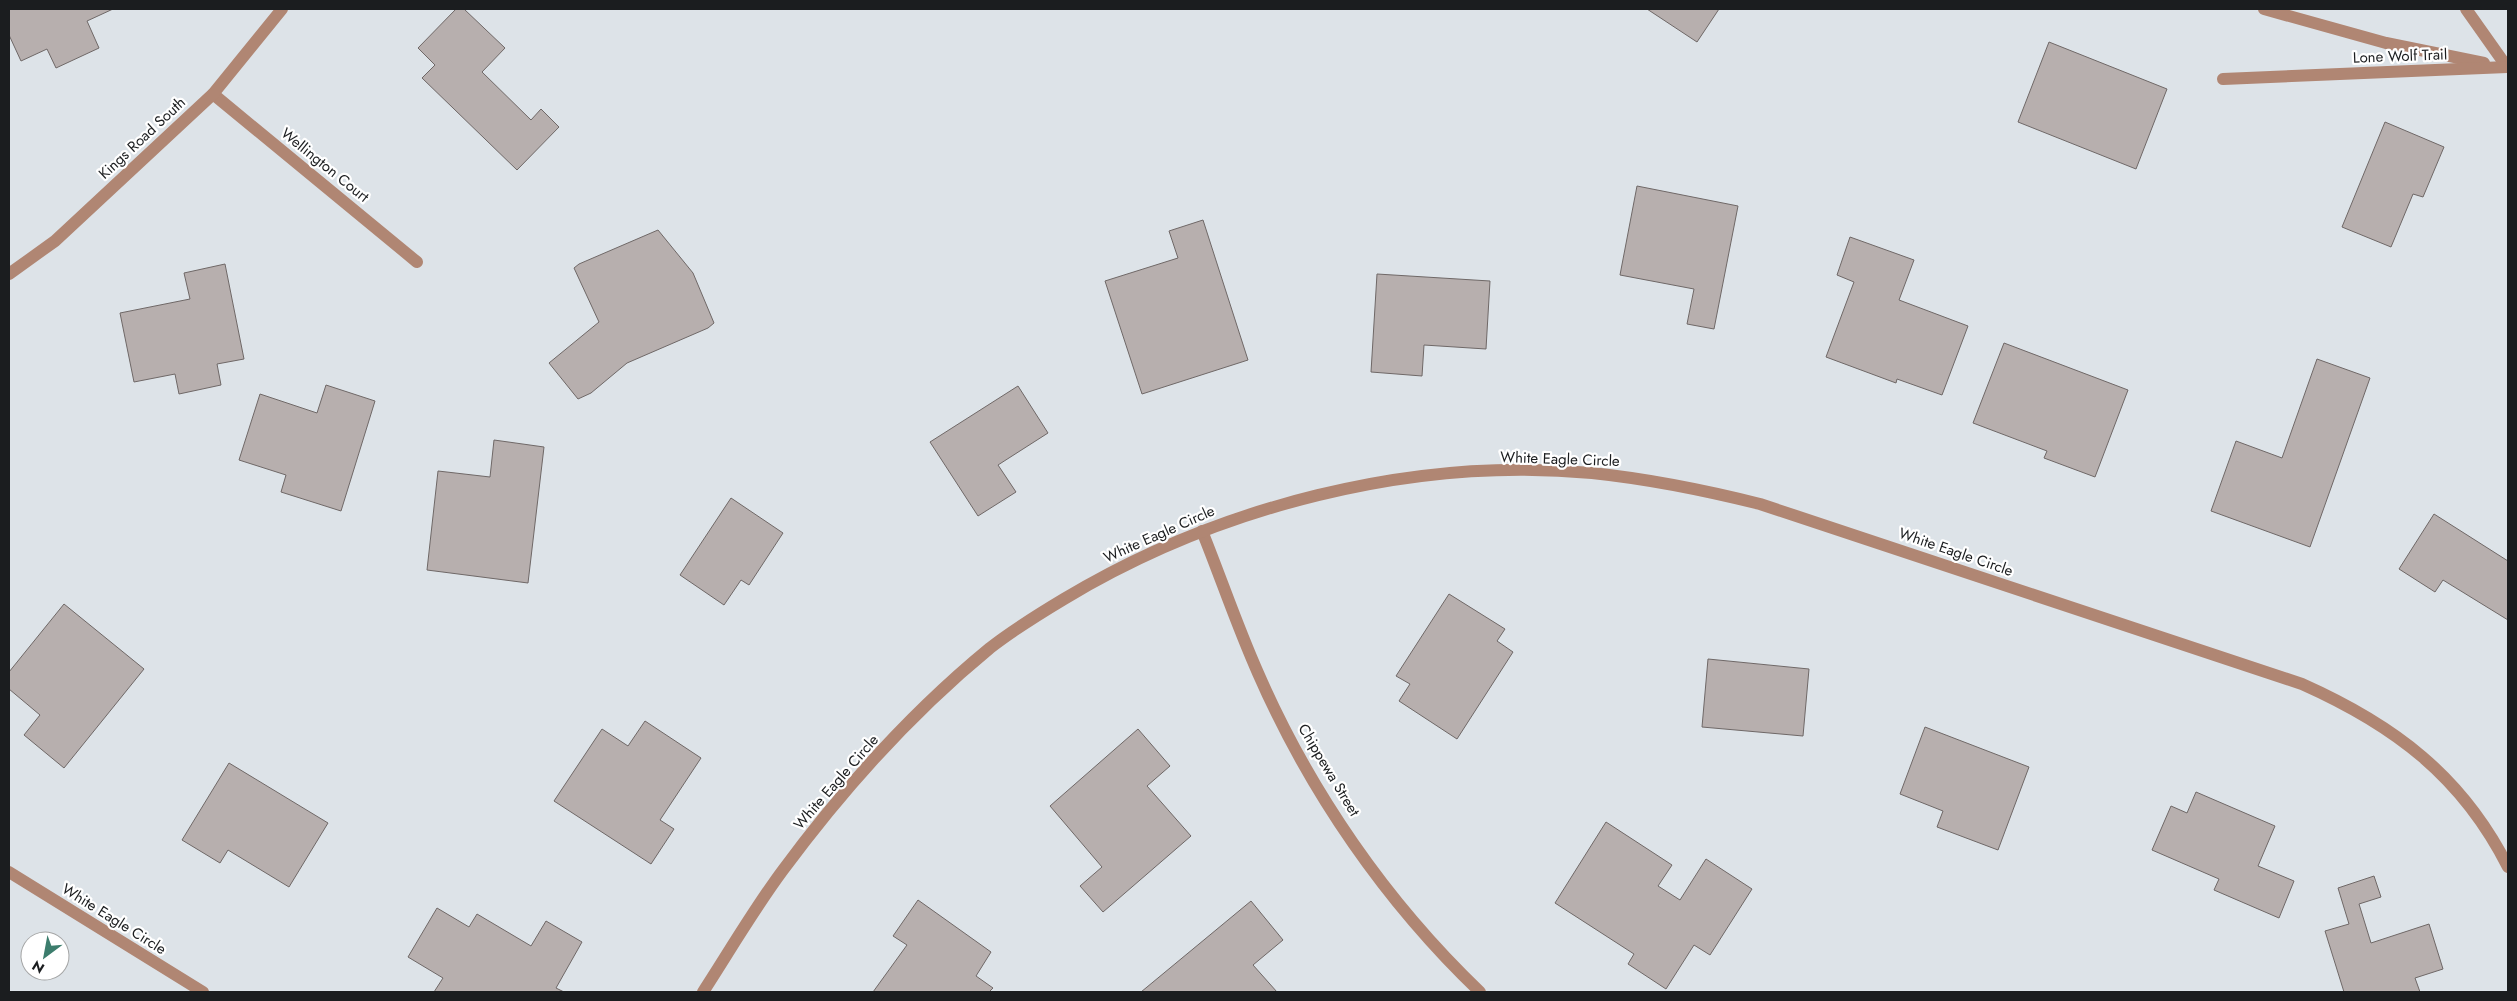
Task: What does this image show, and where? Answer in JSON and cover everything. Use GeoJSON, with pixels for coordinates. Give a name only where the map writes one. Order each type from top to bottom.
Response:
{"type":"FeatureCollection","features":[{"type":"Feature","properties":{"kind":"street","name":"Kings Road South"},"geometry":{"type":"LineString","coordinates":[[9,274],[55,242],[213,94],[282,9]]}},
{"type":"Feature","properties":{"kind":"street"},"geometry":{"type":"LineString","coordinates":[[2264,9],[2386,43],[2507,68]]}},
{"type":"Feature","properties":{"kind":"street"},"geometry":{"type":"LineString","coordinates":[[2466,9],[2507,68]]}},
{"type":"Feature","properties":{"kind":"street","name":"Lone Wolf Trail"},"geometry":{"type":"LineString","coordinates":[[2223,79],[2507,68]]}},
{"type":"Feature","properties":{"kind":"street","name":"Wellington Court"},"geometry":{"type":"LineString","coordinates":[[213,94],[417,262]]}},
{"type":"Feature","properties":{"kind":"street","name":"White Eagle Circle"},"geometry":{"type":"LineString","coordinates":[[703,992],[782,872],[853,781],[934,698],[992,647],[1039,614],[1131,562],[1202,531],[1302,499],[1358,486],[1473,473],[1589,473],[1676,484],[1760,504],[2302,684],[2342,702],[2387,729],[2415,750],[2447,780],[2475,813],[2508,867]]}},
{"type":"Feature","properties":{"kind":"street","name":"Chippewa Street"},"geometry":{"type":"LineString","coordinates":[[1202,531],[1258,673],[1291,741],[1329,806],[1394,899],[1444,957],[1480,992]]}},
{"type":"Feature","properties":{"kind":"street","name":"White Eagle Circle"},"geometry":{"type":"LineString","coordinates":[[9,872],[203,992]]}},
{"type":"Feature","properties":{"kind":"building"},"geometry":{"type":"Polygon","coordinates":[[[9,9],[113,9],[87,21],[99,48],[56,68],[47,49],[21,61],[9,35],[9,9]]]}},
{"type":"Feature","properties":{"kind":"building"},"geometry":{"type":"Polygon","coordinates":[[[456,9],[464,9],[505,48],[482,72],[531,120],[541,109],[559,127],[517,170],[422,78],[435,65],[418,48],[456,9]]]}},
{"type":"Feature","properties":{"kind":"building"},"geometry":{"type":"Polygon","coordinates":[[[1647,9],[1719,9],[1697,42],[1647,9]]]}},
{"type":"Feature","properties":{"kind":"building"},"geometry":{"type":"Polygon","coordinates":[[[2049,42],[2167,89],[2136,169],[2018,122],[2049,42]]]}},
{"type":"Feature","properties":{"kind":"building"},"geometry":{"type":"Polygon","coordinates":[[[2385,122],[2444,147],[2423,197],[2413,194],[2391,247],[2342,227],[2385,122]]]}},
{"type":"Feature","properties":{"kind":"building"},"geometry":{"type":"Polygon","coordinates":[[[1637,186],[1738,206],[1714,329],[1687,324],[1694,289],[1620,275],[1637,186]]]}},
{"type":"Feature","properties":{"kind":"building"},"geometry":{"type":"Polygon","coordinates":[[[1203,220],[1248,360],[1142,394],[1105,281],[1178,258],[1169,231],[1203,220]]]}},
{"type":"Feature","properties":{"kind":"building"},"geometry":{"type":"Polygon","coordinates":[[[658,230],[693,273],[714,323],[708,328],[627,363],[591,393],[578,399],[549,363],[599,322],[574,268],[579,264],[658,230]]]}},
{"type":"Feature","properties":{"kind":"building"},"geometry":{"type":"Polygon","coordinates":[[[1850,237],[1914,260],[1899,300],[1968,326],[1942,395],[1897,379],[1896,383],[1826,357],[1854,282],[1837,275],[1850,237]]]}},
{"type":"Feature","properties":{"kind":"building"},"geometry":{"type":"Polygon","coordinates":[[[225,264],[244,359],[217,364],[221,385],[179,394],[175,374],[134,382],[120,313],[190,299],[184,273],[225,264]]]}},
{"type":"Feature","properties":{"kind":"building"},"geometry":{"type":"Polygon","coordinates":[[[1377,274],[1490,281],[1486,349],[1424,345],[1422,376],[1371,372],[1377,274]]]}},
{"type":"Feature","properties":{"kind":"building"},"geometry":{"type":"Polygon","coordinates":[[[2004,343],[2128,390],[2095,477],[2044,458],[2047,451],[1973,423],[2004,343]]]}},
{"type":"Feature","properties":{"kind":"building"},"geometry":{"type":"Polygon","coordinates":[[[2317,359],[2370,378],[2310,547],[2211,511],[2236,441],[2282,458],[2317,359]]]}},
{"type":"Feature","properties":{"kind":"building"},"geometry":{"type":"Polygon","coordinates":[[[326,385],[375,401],[341,511],[281,492],[286,475],[239,460],[260,394],[317,413],[326,385]]]}},
{"type":"Feature","properties":{"kind":"building"},"geometry":{"type":"Polygon","coordinates":[[[1018,386],[1048,433],[998,465],[1016,492],[978,516],[930,442],[1018,386]]]}},
{"type":"Feature","properties":{"kind":"building"},"geometry":{"type":"Polygon","coordinates":[[[494,440],[544,447],[528,583],[427,570],[438,471],[490,477],[494,440]]]}},
{"type":"Feature","properties":{"kind":"building"},"geometry":{"type":"Polygon","coordinates":[[[731,498],[783,533],[749,585],[741,580],[724,605],[680,575],[731,498]]]}},
{"type":"Feature","properties":{"kind":"building"},"geometry":{"type":"Polygon","coordinates":[[[2434,514],[2508,561],[2508,620],[2443,580],[2435,592],[2399,569],[2434,514]]]}},
{"type":"Feature","properties":{"kind":"building"},"geometry":{"type":"Polygon","coordinates":[[[1449,594],[1505,629],[1497,641],[1513,652],[1457,739],[1399,701],[1410,684],[1396,676],[1449,594]]]}},
{"type":"Feature","properties":{"kind":"building"},"geometry":{"type":"Polygon","coordinates":[[[64,604],[144,669],[64,768],[24,735],[40,715],[9,689],[9,672],[64,604]]]}},
{"type":"Feature","properties":{"kind":"building"},"geometry":{"type":"Polygon","coordinates":[[[1708,659],[1809,669],[1803,736],[1702,727],[1708,659]]]}},
{"type":"Feature","properties":{"kind":"building"},"geometry":{"type":"Polygon","coordinates":[[[645,721],[701,758],[660,820],[674,829],[651,864],[554,801],[602,729],[628,746],[645,721]]]}},
{"type":"Feature","properties":{"kind":"building"},"geometry":{"type":"Polygon","coordinates":[[[1925,727],[2029,767],[1998,850],[1937,827],[1943,811],[1900,794],[1925,727]]]}},
{"type":"Feature","properties":{"kind":"building"},"geometry":{"type":"Polygon","coordinates":[[[1138,729],[1170,766],[1147,786],[1191,836],[1103,912],[1080,886],[1102,867],[1050,806],[1138,729]]]}},
{"type":"Feature","properties":{"kind":"building"},"geometry":{"type":"Polygon","coordinates":[[[229,763],[328,823],[289,887],[228,850],[220,863],[182,840],[229,763]]]}},
{"type":"Feature","properties":{"kind":"building"},"geometry":{"type":"Polygon","coordinates":[[[2196,792],[2275,826],[2258,866],[2294,881],[2279,918],[2214,890],[2219,879],[2152,850],[2171,806],[2187,813],[2196,792]]]}},
{"type":"Feature","properties":{"kind":"building"},"geometry":{"type":"Polygon","coordinates":[[[1606,822],[1672,865],[1658,886],[1680,900],[1706,859],[1752,889],[1710,955],[1694,945],[1666,989],[1628,964],[1634,954],[1555,903],[1606,822]]]}},
{"type":"Feature","properties":{"kind":"building"},"geometry":{"type":"Polygon","coordinates":[[[2374,876],[2381,897],[2359,904],[2371,943],[2429,924],[2443,969],[2415,978],[2420,992],[2344,992],[2325,931],[2349,924],[2338,888],[2374,876]]]}},
{"type":"Feature","properties":{"kind":"building"},"geometry":{"type":"Polygon","coordinates":[[[918,900],[991,952],[976,976],[993,988],[989,992],[873,992],[907,945],[893,936],[918,900]]]}},
{"type":"Feature","properties":{"kind":"building"},"geometry":{"type":"Polygon","coordinates":[[[1251,901],[1283,940],[1253,965],[1277,992],[1141,992],[1251,901]]]}},
{"type":"Feature","properties":{"kind":"building"},"geometry":{"type":"Polygon","coordinates":[[[437,908],[469,927],[477,914],[531,946],[546,921],[582,942],[556,988],[564,992],[434,992],[443,978],[408,957],[437,908]]]}}]}
